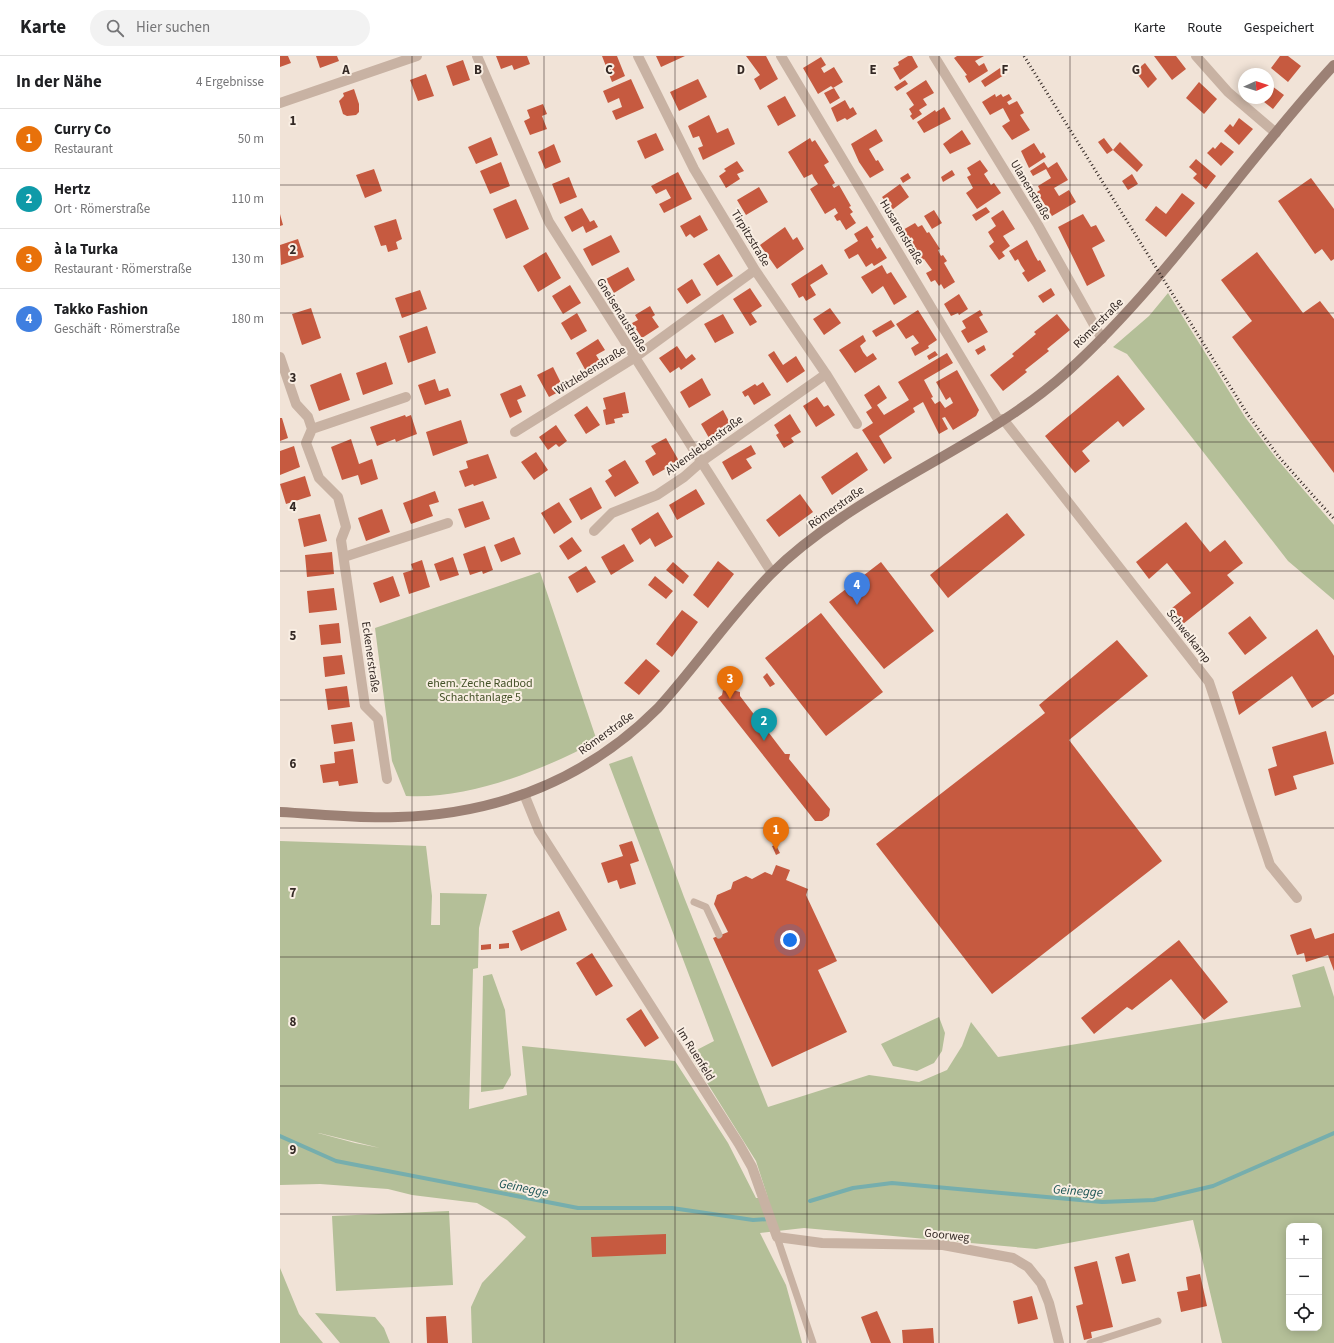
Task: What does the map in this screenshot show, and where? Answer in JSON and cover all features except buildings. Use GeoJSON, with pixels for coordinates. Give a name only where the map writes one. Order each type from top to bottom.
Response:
{"type":"FeatureCollection","features":[{"type":"Feature","properties":{"kind":"main road","name":"Römerstraße"},"geometry":{"type":"LineString","coordinates":[[280,812],[376,817],[414,816],[488,806],[524,794],[568,775],[586,764],[644,722],[675,689],[772,573],[840,518],[1001,420],[1053,385],[1102,339],[1161,276],[1276,133],[1334,65]]}},
{"type":"Feature","properties":{"kind":"street"},"geometry":{"type":"LineString","coordinates":[[280,103],[417,56]]}},
{"type":"Feature","properties":{"kind":"street","name":"Gneisenaustraße"},"geometry":{"type":"LineString","coordinates":[[477,56],[549,222],[772,573]]}},
{"type":"Feature","properties":{"kind":"street","name":"Tirpitzstraße"},"geometry":{"type":"LineString","coordinates":[[638,56],[694,169],[755,270],[826,374],[857,424]]}},
{"type":"Feature","properties":{"kind":"street","name":"Husarenstraße"},"geometry":{"type":"LineString","coordinates":[[781,56],[1001,420]]}},
{"type":"Feature","properties":{"kind":"street","name":"Ulanenstraße"},"geometry":{"type":"LineString","coordinates":[[934,56],[1038,225],[1102,339]]}},
{"type":"Feature","properties":{"kind":"street"},"geometry":{"type":"LineString","coordinates":[[1196,56],[1228,92],[1276,133]]}},
{"type":"Feature","properties":{"kind":"street","name":"Witzlebenstraße"},"geometry":{"type":"LineString","coordinates":[[515,432],[634,358],[755,270]]}},
{"type":"Feature","properties":{"kind":"street"},"geometry":{"type":"LineString","coordinates":[[280,357],[296,404],[308,417],[312,429],[406,397]]}},
{"type":"Feature","properties":{"kind":"street","name":"Alvenslebenstraße"},"geometry":{"type":"LineString","coordinates":[[594,531],[612,514],[657,495],[684,477],[701,462],[826,374]]}},
{"type":"Feature","properties":{"kind":"street","name":"Schwelkamp"},"geometry":{"type":"LineString","coordinates":[[1001,420],[1209,682],[1270,865],[1297,898]]}},
{"type":"Feature","properties":{"kind":"street","name":"Eckenerstraße"},"geometry":{"type":"LineString","coordinates":[[312,429],[306,443],[319,478],[338,497],[346,527],[341,540],[365,706],[378,719],[387,779]]}},
{"type":"Feature","properties":{"kind":"street"},"geometry":{"type":"LineString","coordinates":[[344,557],[448,523]]}},
{"type":"Feature","properties":{"kind":"street","name":"Im Ruenfeld"},"geometry":{"type":"LineString","coordinates":[[524,794],[539,831],[739,1144],[752,1167],[777,1237]]}},
{"type":"Feature","properties":{"kind":"street","name":"Goorweg"},"geometry":{"type":"LineString","coordinates":[[777,1237],[822,1243],[944,1245],[1013,1258],[1028,1267],[1041,1283],[1049,1304],[1059,1343]]}},
{"type":"Feature","properties":{"kind":"lane"},"geometry":{"type":"LineString","coordinates":[[694,902],[706,907],[719,935]]}},
{"type":"Feature","properties":{"kind":"lane","name":"Im Ruenfeld"},"geometry":{"type":"LineString","coordinates":[[777,1237],[813,1343]]}},
{"type":"Feature","properties":{"kind":"lane"},"geometry":{"type":"LineString","coordinates":[[1090,1343],[1158,1321]]}},
{"type":"Feature","properties":{"kind":"green space"},"geometry":{"type":"Polygon","coordinates":[[[1168,293],[1245,417],[1276,458],[1334,525],[1334,600],[1288,561],[1127,354],[1113,347],[1149,316],[1168,293]]]}},
{"type":"Feature","properties":{"kind":"green space","name":"ehem. Zeche Radbod Schachtanlage 5"},"geometry":{"type":"Polygon","coordinates":[[[540,572],[597,741],[553,762],[504,781],[454,793],[430,796],[406,796],[392,761],[375,628],[540,572]]]}},
{"type":"Feature","properties":{"kind":"green space"},"geometry":{"type":"Polygon","coordinates":[[[632,756],[684,897],[768,1107],[869,1075],[919,1082],[947,1070],[962,1046],[971,1022],[998,1057],[1301,1007],[1292,975],[1324,966],[1334,997],[1334,1343],[1222,1343],[1193,1220],[1036,1249],[804,1228],[760,1233],[786,1285],[802,1343],[472,1343],[471,1307],[482,1283],[526,1237],[507,1220],[477,1203],[412,1195],[388,1189],[320,1184],[280,1185],[280,841],[426,846],[432,896],[431,925],[440,925],[440,893],[487,894],[479,928],[478,968],[473,969],[469,1109],[527,1095],[522,1046],[675,1061],[728,1143],[756,1198],[768,1198],[756,1161],[689,1054],[714,1041],[609,764],[632,756]],[[319,1133],[355,1143],[380,1148],[319,1133]]]}},
{"type":"Feature","properties":{"kind":"green space"},"geometry":{"type":"Polygon","coordinates":[[[492,974],[505,1010],[511,1075],[503,1089],[481,1092],[483,976],[492,974]]]}},
{"type":"Feature","properties":{"kind":"green space"},"geometry":{"type":"Polygon","coordinates":[[[939,1017],[945,1033],[942,1051],[934,1063],[917,1071],[893,1066],[881,1044],[939,1017]]]}},
{"type":"Feature","properties":{"kind":"green space"},"geometry":{"type":"Polygon","coordinates":[[[449,1211],[453,1285],[336,1291],[332,1216],[449,1211]]]}},
{"type":"Feature","properties":{"kind":"green space"},"geometry":{"type":"Polygon","coordinates":[[[280,1268],[299,1314],[323,1343],[280,1343],[280,1268]]]}},
{"type":"Feature","properties":{"kind":"green space"},"geometry":{"type":"Polygon","coordinates":[[[315,1313],[375,1317],[384,1328],[390,1343],[340,1343],[315,1313]]]}},
{"type":"Feature","properties":{"kind":"waterway","name":"Geinegge"},"geometry":{"type":"LineString","coordinates":[[810,1201],[853,1188],[892,1183],[1102,1202],[1154,1200],[1213,1186],[1334,1133]]}},
{"type":"Feature","properties":{"kind":"waterway","name":"Geinegge"},"geometry":{"type":"LineString","coordinates":[[280,1136],[336,1161],[578,1208],[672,1208],[753,1220],[770,1219]]}},
{"type":"Feature","properties":{"kind":"railway"},"geometry":{"type":"LineString","coordinates":[[1024,56],[1248,415],[1279,457],[1334,519]]}},
{"type":"Feature","properties":{"kind":"place","name":"Takko Fashion"},"geometry":{"type":"Point","coordinates":[857,605]}},
{"type":"Feature","properties":{"kind":"place","name":"à la Turka"},"geometry":{"type":"Point","coordinates":[730,699]}},
{"type":"Feature","properties":{"kind":"place","name":"Hertz"},"geometry":{"type":"Point","coordinates":[764,741]}},
{"type":"Feature","properties":{"kind":"place","name":"Curry Co"},"geometry":{"type":"Point","coordinates":[776,850]}}]}
